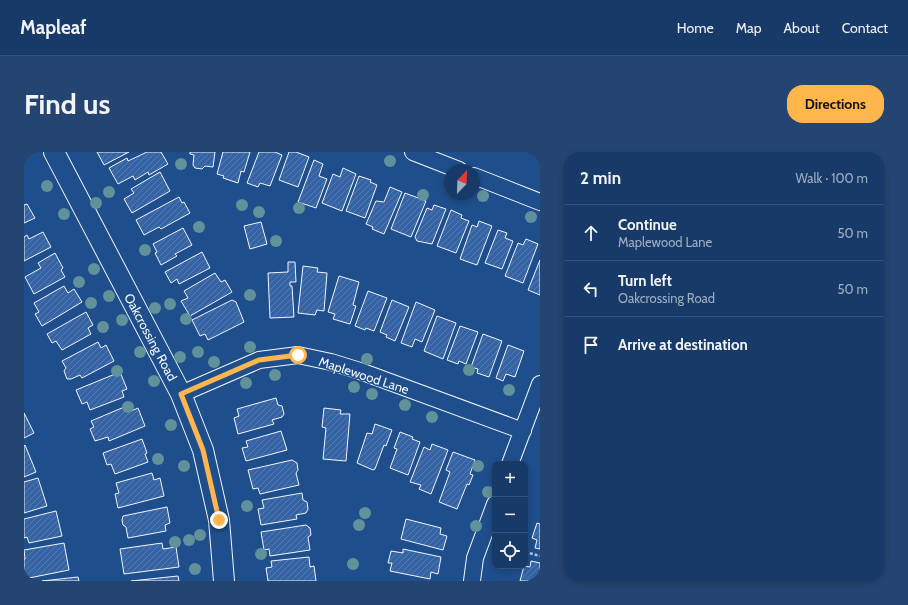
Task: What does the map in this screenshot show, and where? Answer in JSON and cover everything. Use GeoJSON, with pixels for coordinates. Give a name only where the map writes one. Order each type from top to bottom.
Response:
{"type":"FeatureCollection","features":[{"type":"Feature","properties":{"kind":"street","name":"Oakcrossing Road"},"geometry":{"type":"LineString","coordinates":[[54,152],[181,394],[203,450],[219,520],[224,581]]}},
{"type":"Feature","properties":{"kind":"street"},"geometry":{"type":"LineString","coordinates":[[413,152],[444,164]]}},
{"type":"Feature","properties":{"kind":"street"},"geometry":{"type":"LineString","coordinates":[[480,178],[540,202]]}},
{"type":"Feature","properties":{"kind":"street","name":"Maplewood Lane"},"geometry":{"type":"LineString","coordinates":[[181,394],[259,360],[298,355],[331,362],[360,371],[522,431]]}},
{"type":"Feature","properties":{"kind":"street"},"geometry":{"type":"LineString","coordinates":[[511,461],[540,384]]}},
{"type":"Feature","properties":{"kind":"street"},"geometry":{"type":"LineString","coordinates":[[472,581],[475,558],[492,512]]}},
{"type":"Feature","properties":{"kind":"path"},"geometry":{"type":"LineString","coordinates":[[528,553],[540,556]]}},
{"type":"Feature","properties":{"kind":"building"},"geometry":{"type":"Polygon","coordinates":[[[97,152],[129,152],[104,165],[97,152]]]}},
{"type":"Feature","properties":{"kind":"building"},"geometry":{"type":"Polygon","coordinates":[[[147,152],[161,152],[168,164],[149,175],[148,172],[135,180],[133,176],[118,184],[109,168],[127,158],[128,161],[147,152]]]}},
{"type":"Feature","properties":{"kind":"building"},"geometry":{"type":"Polygon","coordinates":[[[190,152],[215,152],[213,167],[205,166],[202,169],[195,168],[193,165],[194,155],[190,154],[190,152]]]}},
{"type":"Feature","properties":{"kind":"building"},"geometry":{"type":"Polygon","coordinates":[[[223,152],[250,152],[244,172],[241,171],[238,183],[223,178],[224,176],[217,174],[223,152]]]}},
{"type":"Feature","properties":{"kind":"building"},"geometry":{"type":"Polygon","coordinates":[[[259,152],[275,152],[282,155],[270,186],[260,183],[258,187],[247,183],[259,152]]]}},
{"type":"Feature","properties":{"kind":"building"},"geometry":{"type":"Polygon","coordinates":[[[289,152],[296,152],[309,157],[298,187],[279,180],[289,152]]]}},
{"type":"Feature","properties":{"kind":"building"},"geometry":{"type":"Polygon","coordinates":[[[314,160],[323,164],[319,176],[327,179],[316,208],[298,202],[314,160]]]}},
{"type":"Feature","properties":{"kind":"building"},"geometry":{"type":"Polygon","coordinates":[[[343,168],[356,174],[342,211],[322,203],[333,174],[340,177],[343,168]]]}},
{"type":"Feature","properties":{"kind":"building"},"geometry":{"type":"Polygon","coordinates":[[[160,172],[170,191],[132,213],[124,199],[134,193],[131,189],[160,172]]]}},
{"type":"Feature","properties":{"kind":"building"},"geometry":{"type":"Polygon","coordinates":[[[359,176],[371,180],[370,182],[377,185],[365,218],[346,211],[359,176]]]}},
{"type":"Feature","properties":{"kind":"building"},"geometry":{"type":"Polygon","coordinates":[[[390,187],[402,192],[384,234],[372,229],[373,227],[366,224],[376,201],[384,202],[390,187]]]}},
{"type":"Feature","properties":{"kind":"building"},"geometry":{"type":"Polygon","coordinates":[[[405,193],[426,201],[411,237],[391,229],[405,193]]]}},
{"type":"Feature","properties":{"kind":"building"},"geometry":{"type":"Polygon","coordinates":[[[179,197],[182,203],[184,202],[190,213],[161,229],[159,227],[144,235],[136,220],[179,197]]]}},
{"type":"Feature","properties":{"kind":"building"},"geometry":{"type":"Polygon","coordinates":[[[27,204],[35,218],[24,223],[24,205],[27,204]]]}},
{"type":"Feature","properties":{"kind":"building"},"geometry":{"type":"Polygon","coordinates":[[[434,205],[446,209],[432,244],[417,241],[415,237],[427,208],[432,210],[434,205]]]}},
{"type":"Feature","properties":{"kind":"building"},"geometry":{"type":"Polygon","coordinates":[[[451,210],[462,215],[461,218],[469,221],[456,253],[437,246],[451,210]]]}},
{"type":"Feature","properties":{"kind":"building"},"geometry":{"type":"Polygon","coordinates":[[[479,221],[492,226],[477,265],[460,259],[472,225],[477,227],[479,221]]]}},
{"type":"Feature","properties":{"kind":"building"},"geometry":{"type":"Polygon","coordinates":[[[261,222],[267,244],[250,249],[244,226],[261,222]]]}},
{"type":"Feature","properties":{"kind":"building"},"geometry":{"type":"Polygon","coordinates":[[[183,228],[192,245],[175,254],[177,256],[161,265],[155,253],[157,252],[153,244],[183,228]]]}},
{"type":"Feature","properties":{"kind":"building"},"geometry":{"type":"Polygon","coordinates":[[[498,230],[507,233],[505,238],[513,241],[502,269],[485,263],[498,230]]]}},
{"type":"Feature","properties":{"kind":"building"},"geometry":{"type":"Polygon","coordinates":[[[43,232],[51,247],[24,261],[24,237],[27,235],[29,239],[43,232]]]}},
{"type":"Feature","properties":{"kind":"building"},"geometry":{"type":"Polygon","coordinates":[[[526,239],[538,244],[523,283],[505,276],[518,243],[523,245],[526,239]]]}},
{"type":"Feature","properties":{"kind":"building"},"geometry":{"type":"Polygon","coordinates":[[[202,252],[210,268],[179,284],[177,279],[171,283],[165,272],[202,252]]]}},
{"type":"Feature","properties":{"kind":"building"},"geometry":{"type":"Polygon","coordinates":[[[55,253],[63,268],[61,270],[65,277],[34,294],[25,277],[41,268],[38,263],[55,253]]]}},
{"type":"Feature","properties":{"kind":"building"},"geometry":{"type":"Polygon","coordinates":[[[540,260],[540,295],[528,290],[540,260]]]}},
{"type":"Feature","properties":{"kind":"building"},"geometry":{"type":"Polygon","coordinates":[[[288,262],[295,262],[296,282],[290,282],[290,286],[292,286],[294,317],[270,318],[268,273],[288,272],[288,262]]]}},
{"type":"Feature","properties":{"kind":"building"},"geometry":{"type":"Polygon","coordinates":[[[303,266],[318,268],[317,272],[327,273],[324,311],[317,310],[315,315],[298,313],[303,266]]]}},
{"type":"Feature","properties":{"kind":"building"},"geometry":{"type":"Polygon","coordinates":[[[215,273],[221,282],[225,280],[232,292],[190,316],[181,301],[188,298],[184,291],[215,273]]]}},
{"type":"Feature","properties":{"kind":"building"},"geometry":{"type":"Polygon","coordinates":[[[339,276],[359,282],[353,305],[356,306],[350,324],[333,319],[335,314],[328,312],[339,276]]]}},
{"type":"Feature","properties":{"kind":"building"},"geometry":{"type":"Polygon","coordinates":[[[64,286],[68,293],[74,289],[82,302],[42,326],[35,314],[39,312],[34,303],[64,286]]]}},
{"type":"Feature","properties":{"kind":"building"},"geometry":{"type":"Polygon","coordinates":[[[368,291],[387,298],[374,331],[366,328],[365,330],[355,326],[368,291]]]}},
{"type":"Feature","properties":{"kind":"building"},"geometry":{"type":"Polygon","coordinates":[[[232,300],[236,302],[244,322],[208,340],[205,334],[200,336],[192,320],[232,300]]]}},
{"type":"Feature","properties":{"kind":"building"},"geometry":{"type":"Polygon","coordinates":[[[392,300],[409,307],[395,341],[386,337],[387,335],[380,332],[392,300]]]}},
{"type":"Feature","properties":{"kind":"building"},"geometry":{"type":"Polygon","coordinates":[[[416,302],[435,310],[422,342],[415,339],[412,347],[401,343],[416,302]]]}},
{"type":"Feature","properties":{"kind":"building"},"geometry":{"type":"Polygon","coordinates":[[[86,312],[93,325],[88,328],[91,334],[62,350],[56,341],[52,343],[47,334],[86,312]]]}},
{"type":"Feature","properties":{"kind":"building"},"geometry":{"type":"Polygon","coordinates":[[[437,316],[456,323],[443,359],[424,351],[437,316]]]}},
{"type":"Feature","properties":{"kind":"building"},"geometry":{"type":"Polygon","coordinates":[[[460,326],[478,332],[466,364],[459,361],[458,364],[447,360],[460,326]]]}},
{"type":"Feature","properties":{"kind":"building"},"geometry":{"type":"Polygon","coordinates":[[[483,334],[502,341],[489,377],[477,373],[478,369],[471,367],[483,334]]]}},
{"type":"Feature","properties":{"kind":"building"},"geometry":{"type":"Polygon","coordinates":[[[98,342],[101,348],[106,345],[114,361],[82,378],[80,375],[67,379],[64,371],[66,368],[62,361],[98,342]]]}},
{"type":"Feature","properties":{"kind":"building"},"geometry":{"type":"Polygon","coordinates":[[[508,345],[524,351],[515,377],[506,374],[503,381],[496,378],[508,345]]]}},
{"type":"Feature","properties":{"kind":"building"},"geometry":{"type":"Polygon","coordinates":[[[120,372],[127,389],[122,391],[124,397],[90,410],[87,402],[82,404],[76,390],[120,372]]]}},
{"type":"Feature","properties":{"kind":"building"},"geometry":{"type":"Polygon","coordinates":[[[276,398],[278,405],[282,406],[284,414],[282,417],[272,420],[274,424],[238,434],[234,418],[239,416],[237,409],[276,398]]]}},
{"type":"Feature","properties":{"kind":"building"},"geometry":{"type":"Polygon","coordinates":[[[129,405],[131,411],[138,408],[145,426],[109,441],[108,437],[95,441],[90,429],[94,427],[91,421],[129,405]]]}},
{"type":"Feature","properties":{"kind":"building"},"geometry":{"type":"Polygon","coordinates":[[[324,408],[341,410],[340,414],[350,414],[346,461],[323,459],[326,428],[322,427],[324,408]]]}},
{"type":"Feature","properties":{"kind":"building"},"geometry":{"type":"Polygon","coordinates":[[[24,413],[34,433],[24,438],[24,413]]]}},
{"type":"Feature","properties":{"kind":"building"},"geometry":{"type":"Polygon","coordinates":[[[375,424],[392,430],[386,446],[384,445],[375,469],[373,470],[357,463],[367,433],[372,434],[375,424]]]}},
{"type":"Feature","properties":{"kind":"building"},"geometry":{"type":"Polygon","coordinates":[[[281,431],[287,450],[246,461],[242,448],[248,447],[246,441],[281,431]]]}},
{"type":"Feature","properties":{"kind":"building"},"geometry":{"type":"Polygon","coordinates":[[[400,432],[413,437],[412,439],[420,442],[408,475],[390,468],[397,449],[394,448],[400,432]]]}},
{"type":"Feature","properties":{"kind":"building"},"geometry":{"type":"Polygon","coordinates":[[[142,439],[147,453],[145,454],[148,462],[115,474],[111,464],[107,465],[103,453],[142,439]]]}},
{"type":"Feature","properties":{"kind":"building"},"geometry":{"type":"Polygon","coordinates":[[[432,444],[448,450],[431,494],[419,489],[421,485],[410,482],[424,447],[430,450],[432,444]]]}},
{"type":"Feature","properties":{"kind":"building"},"geometry":{"type":"Polygon","coordinates":[[[25,445],[36,472],[24,477],[24,446],[25,445]]]}},
{"type":"Feature","properties":{"kind":"building"},"geometry":{"type":"Polygon","coordinates":[[[453,452],[475,460],[470,474],[473,475],[469,485],[467,484],[457,509],[439,502],[450,472],[446,470],[453,452]]]}},
{"type":"Feature","properties":{"kind":"building"},"geometry":{"type":"Polygon","coordinates":[[[292,460],[297,463],[298,470],[296,473],[299,485],[260,494],[258,488],[253,489],[248,470],[292,460]]]}},
{"type":"Feature","properties":{"kind":"building"},"geometry":{"type":"Polygon","coordinates":[[[152,473],[154,480],[160,478],[164,496],[118,508],[115,494],[119,493],[116,483],[152,473]]]}},
{"type":"Feature","properties":{"kind":"building"},"geometry":{"type":"Polygon","coordinates":[[[38,478],[47,506],[24,513],[24,482],[38,478]]]}},
{"type":"Feature","properties":{"kind":"building"},"geometry":{"type":"Polygon","coordinates":[[[302,493],[303,500],[307,502],[308,509],[306,513],[296,515],[297,519],[261,525],[258,509],[264,508],[262,500],[302,493]]]}},
{"type":"Feature","properties":{"kind":"building"},"geometry":{"type":"Polygon","coordinates":[[[167,507],[170,523],[165,525],[166,531],[128,538],[126,527],[123,525],[123,516],[167,507]]]}},
{"type":"Feature","properties":{"kind":"building"},"geometry":{"type":"Polygon","coordinates":[[[56,511],[62,536],[29,543],[27,537],[24,538],[24,519],[56,511]]]}},
{"type":"Feature","properties":{"kind":"building"},"geometry":{"type":"Polygon","coordinates":[[[406,519],[441,528],[440,534],[447,536],[443,550],[401,539],[406,519]]]}},
{"type":"Feature","properties":{"kind":"building"},"geometry":{"type":"Polygon","coordinates":[[[537,523],[540,524],[540,549],[535,548],[537,540],[532,538],[537,523]]]}},
{"type":"Feature","properties":{"kind":"building"},"geometry":{"type":"Polygon","coordinates":[[[306,525],[310,528],[311,535],[308,537],[310,550],[270,556],[269,549],[264,550],[261,532],[306,525]]]}},
{"type":"Feature","properties":{"kind":"building"},"geometry":{"type":"Polygon","coordinates":[[[64,543],[69,570],[24,579],[24,550],[64,543]]]}},
{"type":"Feature","properties":{"kind":"building"},"geometry":{"type":"Polygon","coordinates":[[[162,543],[163,549],[176,547],[179,567],[124,574],[120,549],[162,543]]]}},
{"type":"Feature","properties":{"kind":"building"},"geometry":{"type":"Polygon","coordinates":[[[403,549],[441,557],[438,574],[431,572],[430,579],[390,571],[392,563],[388,563],[391,551],[403,553],[403,549]]]}},
{"type":"Feature","properties":{"kind":"building"},"geometry":{"type":"Polygon","coordinates":[[[309,557],[310,567],[314,566],[316,581],[268,581],[266,568],[272,567],[271,561],[309,557]]]}},
{"type":"Feature","properties":{"kind":"building"},"geometry":{"type":"Polygon","coordinates":[[[531,561],[540,563],[540,581],[520,581],[523,569],[528,569],[528,567],[530,567],[531,561]]]}},
{"type":"Feature","properties":{"kind":"building"},"geometry":{"type":"Polygon","coordinates":[[[178,576],[179,581],[131,581],[178,576]]]}},
{"type":"Feature","properties":{"kind":"building"},"geometry":{"type":"Polygon","coordinates":[[[78,577],[79,581],[42,581],[78,577]]]}},
{"type":"Feature","properties":{"kind":"route"},"geometry":{"type":"LineString","coordinates":[[219,520],[203,450],[181,394],[259,360],[298,355]]}}]}
